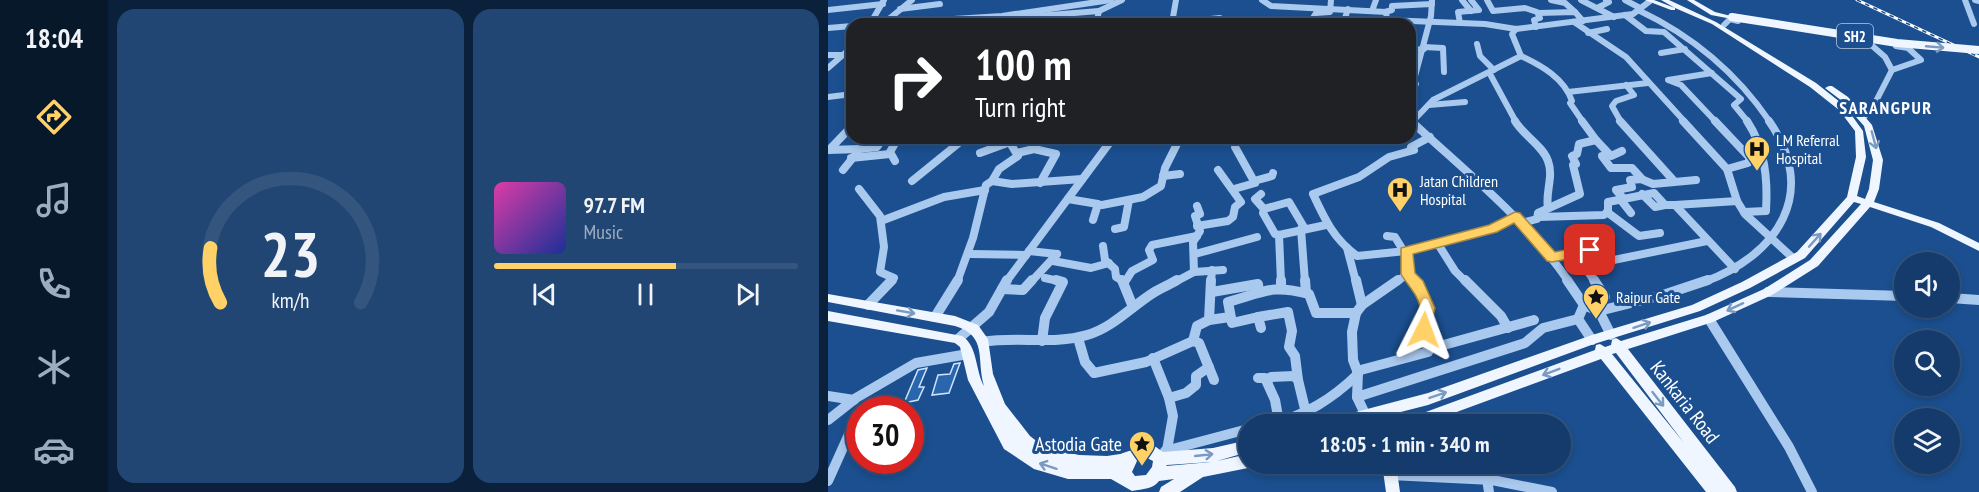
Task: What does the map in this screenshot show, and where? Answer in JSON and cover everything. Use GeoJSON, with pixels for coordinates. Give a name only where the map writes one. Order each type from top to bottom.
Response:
{"type":"FeatureCollection","features":[{"type":"Feature","properties":{"kind":"main road"},"geometry":{"type":"LineString","coordinates":[[1436,414],[1603,352],[1615,341],[1746,285],[1801,255],[1853,196],[1861,157],[1859,131],[1851,119],[1821,90],[1709,14],[1672,9],[1649,0]]}},
{"type":"Feature","properties":{"kind":"main road"},"geometry":{"type":"LineString","coordinates":[[1394,414],[1592,340],[1615,341],[1709,319],[1768,292],[1814,263],[1870,200],[1878,160],[1874,138],[1863,118],[1845,99],[1709,14],[1664,0]]}},
{"type":"Feature","properties":{"kind":"main road"},"geometry":{"type":"LineString","coordinates":[[1672,9],[1709,14]]}},
{"type":"Feature","properties":{"kind":"main road","name":"SH2"},"geometry":{"type":"LineString","coordinates":[[1709,14],[1897,43],[1979,50]]}},
{"type":"Feature","properties":{"kind":"main road"},"geometry":{"type":"LineString","coordinates":[[1853,196],[1937,221],[1979,242]]}},
{"type":"Feature","properties":{"kind":"main road"},"geometry":{"type":"LineString","coordinates":[[1870,200],[1935,225],[1979,247]]}},
{"type":"Feature","properties":{"kind":"main road"},"geometry":{"type":"LineString","coordinates":[[828,298],[935,317],[973,328],[982,342],[988,376],[998,404],[1009,417],[1019,437],[1042,453],[1073,462],[1116,462],[1147,451],[1161,455],[1213,455],[1238,449]]}},
{"type":"Feature","properties":{"kind":"main road"},"geometry":{"type":"LineString","coordinates":[[828,316],[958,339],[965,344],[974,380],[1009,444],[1034,462],[1068,472],[1113,472],[1126,484],[1135,485],[1238,463]]}},
{"type":"Feature","properties":{"kind":"main road"},"geometry":{"type":"LineString","coordinates":[[1592,340],[1714,492]]}},
{"type":"Feature","properties":{"kind":"main road","name":"Kankaria Road"},"geometry":{"type":"LineString","coordinates":[[1615,341],[1730,492]]}},
{"type":"Feature","properties":{"kind":"main road"},"geometry":{"type":"LineString","coordinates":[[1152,482],[1161,455]]}},
{"type":"Feature","properties":{"kind":"main road"},"geometry":{"type":"LineString","coordinates":[[1126,484],[1124,470],[1131,458]]}},
{"type":"Feature","properties":{"kind":"main road"},"geometry":{"type":"LineString","coordinates":[[1166,492],[1204,470]]}},
{"type":"Feature","properties":{"kind":"main road"},"geometry":{"type":"LineString","coordinates":[[1391,474],[1393,492]]}},
{"type":"Feature","properties":{"kind":"street"},"geometry":{"type":"LineString","coordinates":[[890,18],[912,0]]}},
{"type":"Feature","properties":{"kind":"street"},"geometry":{"type":"LineString","coordinates":[[1036,16],[1043,9],[1047,0]]}},
{"type":"Feature","properties":{"kind":"street"},"geometry":{"type":"LineString","coordinates":[[969,18],[1111,0]]}},
{"type":"Feature","properties":{"kind":"street"},"geometry":{"type":"LineString","coordinates":[[983,17],[1025,17],[1099,11],[1122,0]]}},
{"type":"Feature","properties":{"kind":"street"},"geometry":{"type":"LineString","coordinates":[[1173,18],[1176,0]]}},
{"type":"Feature","properties":{"kind":"street"},"geometry":{"type":"LineString","coordinates":[[1262,0],[1271,6],[1298,3],[1385,12],[1392,10],[1392,6],[1432,2],[1424,48],[1416,73]]}},
{"type":"Feature","properties":{"kind":"street"},"geometry":{"type":"LineString","coordinates":[[1313,18],[1316,13],[1330,12],[1331,0]]}},
{"type":"Feature","properties":{"kind":"street"},"geometry":{"type":"LineString","coordinates":[[1372,11],[1376,0]]}},
{"type":"Feature","properties":{"kind":"street"},"geometry":{"type":"LineString","coordinates":[[1462,0],[1471,11]]}},
{"type":"Feature","properties":{"kind":"street"},"geometry":{"type":"LineString","coordinates":[[1460,22],[1458,12],[1479,10],[1471,0]]}},
{"type":"Feature","properties":{"kind":"street"},"geometry":{"type":"LineString","coordinates":[[1487,0],[1493,11],[1525,8],[1537,12],[1575,12]]}},
{"type":"Feature","properties":{"kind":"street"},"geometry":{"type":"LineString","coordinates":[[1551,0],[1564,3],[1583,21]]}},
{"type":"Feature","properties":{"kind":"street"},"geometry":{"type":"LineString","coordinates":[[1581,0],[1614,16]]}},
{"type":"Feature","properties":{"kind":"street"},"geometry":{"type":"LineString","coordinates":[[1599,7],[1609,2],[1606,0]]}},
{"type":"Feature","properties":{"kind":"street"},"geometry":{"type":"LineString","coordinates":[[1599,312],[1648,300],[1735,268],[1762,249],[1786,214],[1792,175],[1782,141],[1749,92],[1703,48],[1661,19],[1625,0]]}},
{"type":"Feature","properties":{"kind":"street"},"geometry":{"type":"LineString","coordinates":[[1416,21],[1460,22],[1516,29],[1625,15],[1639,9],[1649,0]]}},
{"type":"Feature","properties":{"kind":"street"},"geometry":{"type":"LineString","coordinates":[[1965,0],[1974,24]]}},
{"type":"Feature","properties":{"kind":"street"},"geometry":{"type":"LineString","coordinates":[[828,10],[884,2]]}},
{"type":"Feature","properties":{"kind":"street"},"geometry":{"type":"LineString","coordinates":[[875,18],[884,2]]}},
{"type":"Feature","properties":{"kind":"street"},"geometry":{"type":"LineString","coordinates":[[1530,2],[1539,18],[1534,20],[1536,27]]}},
{"type":"Feature","properties":{"kind":"street"},"geometry":{"type":"LineString","coordinates":[[900,9],[940,4]]}},
{"type":"Feature","properties":{"kind":"street"},"geometry":{"type":"LineString","coordinates":[[1345,18],[1348,9]]}},
{"type":"Feature","properties":{"kind":"street"},"geometry":{"type":"LineString","coordinates":[[1097,18],[1099,11]]}},
{"type":"Feature","properties":{"kind":"street"},"geometry":{"type":"LineString","coordinates":[[1385,12],[1386,18]]}},
{"type":"Feature","properties":{"kind":"street"},"geometry":{"type":"LineString","coordinates":[[1709,14],[1908,48],[1921,60],[1892,70]]}},
{"type":"Feature","properties":{"kind":"street"},"geometry":{"type":"LineString","coordinates":[[1709,14],[1863,36],[1864,41],[1882,54],[1892,66],[1873,107],[1863,118]]}},
{"type":"Feature","properties":{"kind":"street"},"geometry":{"type":"LineString","coordinates":[[1625,15],[1646,31],[1664,32],[1741,99],[1734,105],[1746,118],[1765,160],[1766,211],[1744,212]]}},
{"type":"Feature","properties":{"kind":"street"},"geometry":{"type":"LineString","coordinates":[[1574,22],[1619,51],[1727,169],[1737,201],[1744,212],[1794,259]]}},
{"type":"Feature","properties":{"kind":"street"},"geometry":{"type":"LineString","coordinates":[[828,28],[846,26]]}},
{"type":"Feature","properties":{"kind":"street"},"geometry":{"type":"LineString","coordinates":[[1516,29],[1512,34],[1521,56],[1544,67],[1568,92],[1572,101],[1570,104],[1610,155]]}},
{"type":"Feature","properties":{"kind":"street"},"geometry":{"type":"LineString","coordinates":[[1588,33],[1607,29]]}},
{"type":"Feature","properties":{"kind":"street"},"geometry":{"type":"LineString","coordinates":[[1478,44],[1480,56],[1492,72],[1520,130],[1548,159],[1551,177],[1546,196],[1548,208]]}},
{"type":"Feature","properties":{"kind":"street"},"geometry":{"type":"LineString","coordinates":[[1416,49],[1443,48],[1444,72]]}},
{"type":"Feature","properties":{"kind":"street"},"geometry":{"type":"LineString","coordinates":[[1661,52],[1685,49]]}},
{"type":"Feature","properties":{"kind":"street"},"geometry":{"type":"LineString","coordinates":[[828,68],[846,52]]}},
{"type":"Feature","properties":{"kind":"street"},"geometry":{"type":"LineString","coordinates":[[829,56],[846,57]]}},
{"type":"Feature","properties":{"kind":"street"},"geometry":{"type":"LineString","coordinates":[[1416,117],[1440,96],[1521,56]]}},
{"type":"Feature","properties":{"kind":"street"},"geometry":{"type":"LineString","coordinates":[[1712,73],[1668,80],[1681,84],[1750,158],[1748,163],[1727,169]]}},
{"type":"Feature","properties":{"kind":"street"},"geometry":{"type":"LineString","coordinates":[[1568,92],[1648,83]]}},
{"type":"Feature","properties":{"kind":"street"},"geometry":{"type":"LineString","coordinates":[[1626,85],[1634,95],[1616,101],[1612,106],[1616,116],[1674,181]]}},
{"type":"Feature","properties":{"kind":"street"},"geometry":{"type":"LineString","coordinates":[[828,97],[846,96]]}},
{"type":"Feature","properties":{"kind":"street"},"geometry":{"type":"LineString","coordinates":[[1429,105],[1465,102]]}},
{"type":"Feature","properties":{"kind":"street"},"geometry":{"type":"LineString","coordinates":[[1416,125],[1518,220],[1552,257],[1584,305],[1599,312],[1615,341]]}},
{"type":"Feature","properties":{"kind":"street"},"geometry":{"type":"LineString","coordinates":[[846,132],[830,150],[877,147],[879,144]]}},
{"type":"Feature","properties":{"kind":"street"},"geometry":{"type":"LineString","coordinates":[[828,138],[840,137]]}},
{"type":"Feature","properties":{"kind":"street"},"geometry":{"type":"LineString","coordinates":[[1430,137],[1411,147],[1414,150],[1379,162],[1359,177],[1314,192],[1326,225],[1341,244],[1358,256],[1438,244],[1518,220],[1585,217],[1607,212],[1639,236],[1660,233]]}},
{"type":"Feature","properties":{"kind":"street"},"geometry":{"type":"LineString","coordinates":[[1539,218],[1538,213],[1562,205],[1567,198],[1580,194],[1576,183],[1578,177],[1573,165],[1576,164],[1572,156],[1577,154],[1579,144],[1596,140]]}},
{"type":"Feature","properties":{"kind":"street"},"geometry":{"type":"LineString","coordinates":[[890,154],[895,144]]}},
{"type":"Feature","properties":{"kind":"street"},"geometry":{"type":"LineString","coordinates":[[912,181],[958,144]]}},
{"type":"Feature","properties":{"kind":"street"},"geometry":{"type":"LineString","coordinates":[[980,153],[1000,144]]}},
{"type":"Feature","properties":{"kind":"street"},"geometry":{"type":"LineString","coordinates":[[935,317],[950,300],[971,254],[985,190],[999,170],[1018,156],[1011,144]]}},
{"type":"Feature","properties":{"kind":"street"},"geometry":{"type":"LineString","coordinates":[[958,339],[989,312],[1027,253],[1108,144]]}},
{"type":"Feature","properties":{"kind":"street"},"geometry":{"type":"LineString","coordinates":[[1102,205],[1143,197],[1161,186],[1177,144]]}},
{"type":"Feature","properties":{"kind":"street"},"geometry":{"type":"LineString","coordinates":[[1235,144],[1254,181]]}},
{"type":"Feature","properties":{"kind":"street"},"geometry":{"type":"LineString","coordinates":[[843,171],[860,149]]}},
{"type":"Feature","properties":{"kind":"street"},"geometry":{"type":"LineString","coordinates":[[1017,153],[1034,149],[1056,154],[1040,183]]}},
{"type":"Feature","properties":{"kind":"street"},"geometry":{"type":"LineString","coordinates":[[1622,151],[1602,156],[1611,168],[1632,168],[1638,172],[1641,179]]}},
{"type":"Feature","properties":{"kind":"street"},"geometry":{"type":"LineString","coordinates":[[851,158],[890,154]]}},
{"type":"Feature","properties":{"kind":"street"},"geometry":{"type":"LineString","coordinates":[[890,154],[896,162]]}},
{"type":"Feature","properties":{"kind":"street"},"geometry":{"type":"LineString","coordinates":[[1125,282],[1132,271],[1153,260],[1149,250],[1152,245],[1228,221],[1233,217],[1234,207],[1241,202],[1234,189],[1228,185],[1218,170]]}},
{"type":"Feature","properties":{"kind":"street"},"geometry":{"type":"LineString","coordinates":[[1234,189],[1272,176],[1272,172]]}},
{"type":"Feature","properties":{"kind":"street"},"geometry":{"type":"LineString","coordinates":[[1163,176],[1180,174]]}},
{"type":"Feature","properties":{"kind":"street"},"geometry":{"type":"LineString","coordinates":[[992,181],[1012,184],[1082,179]]}},
{"type":"Feature","properties":{"kind":"street"},"geometry":{"type":"LineString","coordinates":[[1630,213],[1616,190],[1632,187],[1630,180],[1641,179],[1653,184],[1696,180]]}},
{"type":"Feature","properties":{"kind":"street"},"geometry":{"type":"LineString","coordinates":[[859,189],[865,200],[872,204],[881,221],[884,247],[880,272],[894,280],[868,305]]}},
{"type":"Feature","properties":{"kind":"street"},"geometry":{"type":"LineString","coordinates":[[881,221],[944,197],[985,190]]}},
{"type":"Feature","properties":{"kind":"street"},"geometry":{"type":"LineString","coordinates":[[1607,212],[1608,202],[1642,194],[1654,193],[1665,205],[1737,201]]}},
{"type":"Feature","properties":{"kind":"street"},"geometry":{"type":"LineString","coordinates":[[1261,194],[1256,199],[1264,209],[1263,213],[1275,234],[1326,225]]}},
{"type":"Feature","properties":{"kind":"street"},"geometry":{"type":"LineString","coordinates":[[1068,199],[1098,204],[1093,220]]}},
{"type":"Feature","properties":{"kind":"street"},"geometry":{"type":"LineString","coordinates":[[1115,229],[1125,227],[1129,200]]}},
{"type":"Feature","properties":{"kind":"street"},"geometry":{"type":"LineString","coordinates":[[1264,209],[1289,202],[1303,229],[1306,293]]}},
{"type":"Feature","properties":{"kind":"street"},"geometry":{"type":"LineString","coordinates":[[1675,205],[1735,268]]}},
{"type":"Feature","properties":{"kind":"street"},"geometry":{"type":"LineString","coordinates":[[1194,272],[1196,254],[1193,242],[1197,231],[1195,216],[1200,213],[1197,206]]}},
{"type":"Feature","properties":{"kind":"street"},"geometry":{"type":"LineString","coordinates":[[1279,235],[1281,289]]}},
{"type":"Feature","properties":{"kind":"street"},"geometry":{"type":"LineString","coordinates":[[1387,236],[1395,237],[1404,250],[1408,274],[1418,285],[1428,308],[1428,320],[1424,324],[1429,349]]}},
{"type":"Feature","properties":{"kind":"street"},"geometry":{"type":"LineString","coordinates":[[1196,254],[1252,241]]}},
{"type":"Feature","properties":{"kind":"street"},"geometry":{"type":"LineString","coordinates":[[1605,297],[1583,264],[1707,241]]}},
{"type":"Feature","properties":{"kind":"street"},"geometry":{"type":"LineString","coordinates":[[1438,244],[1455,271],[1502,316],[1508,328]]}},
{"type":"Feature","properties":{"kind":"street"},"geometry":{"type":"LineString","coordinates":[[1104,246],[1105,260],[1115,269],[1116,277],[1125,282],[1132,307]]}},
{"type":"Feature","properties":{"kind":"street"},"geometry":{"type":"LineString","coordinates":[[1347,248],[1359,309],[1352,332],[1353,360],[1358,372],[1357,398],[1365,414]]}},
{"type":"Feature","properties":{"kind":"street"},"geometry":{"type":"LineString","coordinates":[[1552,257],[1594,250]]}},
{"type":"Feature","properties":{"kind":"street"},"geometry":{"type":"LineString","coordinates":[[971,254],[1057,254],[1053,261]]}},
{"type":"Feature","properties":{"kind":"street"},"geometry":{"type":"LineString","coordinates":[[1002,289],[1023,290],[1045,264],[1053,261],[1091,268],[1109,263]]}},
{"type":"Feature","properties":{"kind":"street"},"geometry":{"type":"LineString","coordinates":[[1209,320],[1212,270]]}},
{"type":"Feature","properties":{"kind":"street"},"geometry":{"type":"LineString","coordinates":[[982,342],[1001,339],[1078,338],[1103,329],[1132,307],[1194,272],[1223,270]]}},
{"type":"Feature","properties":{"kind":"street"},"geometry":{"type":"LineString","coordinates":[[1306,412],[1294,352],[1289,347],[1292,331],[1288,310],[1232,322],[1228,302],[1259,292],[1289,288],[1311,296],[1316,313],[1359,309],[1408,274]]}},
{"type":"Feature","properties":{"kind":"street"},"geometry":{"type":"LineString","coordinates":[[1041,340],[1040,334],[1050,306],[1063,282],[1045,278]]}},
{"type":"Feature","properties":{"kind":"street"},"geometry":{"type":"LineString","coordinates":[[1212,292],[1258,284],[1259,292]]}},
{"type":"Feature","properties":{"kind":"street"},"geometry":{"type":"LineString","coordinates":[[1768,292],[1894,296]]}},
{"type":"Feature","properties":{"kind":"street"},"geometry":{"type":"LineString","coordinates":[[1960,299],[1979,300]]}},
{"type":"Feature","properties":{"kind":"street"},"geometry":{"type":"LineString","coordinates":[[1578,319],[1584,305]]}},
{"type":"Feature","properties":{"kind":"street"},"geometry":{"type":"LineString","coordinates":[[1078,338],[1086,362],[1094,373],[1153,358],[1184,347],[1193,341],[1197,326],[1209,320],[1230,317]]}},
{"type":"Feature","properties":{"kind":"street"},"geometry":{"type":"LineString","coordinates":[[1258,317],[1261,328]]}},
{"type":"Feature","properties":{"kind":"street"},"geometry":{"type":"LineString","coordinates":[[1578,319],[1592,340]]}},
{"type":"Feature","properties":{"kind":"street"},"geometry":{"type":"LineString","coordinates":[[1357,398],[1525,343],[1543,328],[1578,319]]}},
{"type":"Feature","properties":{"kind":"street"},"geometry":{"type":"LineString","coordinates":[[1709,319],[1789,447],[1812,492]]}},
{"type":"Feature","properties":{"kind":"street"},"geometry":{"type":"LineString","coordinates":[[1300,414],[1341,392],[1358,372],[1428,352],[1429,349],[1534,320]]}},
{"type":"Feature","properties":{"kind":"street"},"geometry":{"type":"LineString","coordinates":[[1193,341],[1199,343],[1214,380]]}},
{"type":"Feature","properties":{"kind":"street"},"geometry":{"type":"LineString","coordinates":[[861,396],[916,363],[968,354]]}},
{"type":"Feature","properties":{"kind":"street"},"geometry":{"type":"LineString","coordinates":[[1153,358],[1169,398],[1173,416],[1161,455]]}},
{"type":"Feature","properties":{"kind":"street"},"geometry":{"type":"LineString","coordinates":[[1169,398],[1186,393],[1196,385],[1196,376],[1209,367]]}},
{"type":"Feature","properties":{"kind":"street"},"geometry":{"type":"LineString","coordinates":[[1274,414],[1275,400],[1263,379],[1289,375],[1298,380]]}},
{"type":"Feature","properties":{"kind":"street"},"geometry":{"type":"LineString","coordinates":[[828,396],[846,399]]}},
{"type":"Feature","properties":{"kind":"street"},"geometry":{"type":"LineString","coordinates":[[828,420],[846,406]]}},
{"type":"Feature","properties":{"kind":"street"},"geometry":{"type":"LineString","coordinates":[[1161,455],[1238,432]]}},
{"type":"Feature","properties":{"kind":"street"},"geometry":{"type":"LineString","coordinates":[[828,481],[846,441]]}},
{"type":"Feature","properties":{"kind":"street"},"geometry":{"type":"LineString","coordinates":[[1438,474],[1519,482],[1552,492]]}},
{"type":"Feature","properties":{"kind":"street"},"geometry":{"type":"LineString","coordinates":[[1487,479],[1489,492]]}},
{"type":"Feature","properties":{"kind":"building"},"geometry":{"type":"Polygon","coordinates":[[[960,363],[949,393],[932,395],[938,375],[950,374],[954,364],[960,363]]]}},
{"type":"Feature","properties":{"kind":"building"},"geometry":{"type":"Polygon","coordinates":[[[927,368],[919,387],[924,387],[920,396],[907,396],[918,370],[927,368]]]}},
{"type":"Feature","properties":{"kind":"railway"},"geometry":{"type":"LineString","coordinates":[[1857,0],[1979,57]]}},
{"type":"Feature","properties":{"kind":"place","name":"LM Referral Hospital"},"geometry":{"type":"Point","coordinates":[1757,172]}},
{"type":"Feature","properties":{"kind":"place","name":"Jatan Children Hospital"},"geometry":{"type":"Point","coordinates":[1400,213]}},
{"type":"Feature","properties":{"kind":"place","name":"Raipur Gate"},"geometry":{"type":"Point","coordinates":[1596,320]}},
{"type":"Feature","properties":{"kind":"place","name":"Astodia Gate"},"geometry":{"type":"Point","coordinates":[1142,467]}},
{"type":"Feature","properties":{"kind":"district","name":"SARANGPUR"},"geometry":{"type":"Point","coordinates":[1886,107]}},
{"type":"Feature","properties":{"kind":"route"},"geometry":{"type":"LineString","coordinates":[[1424,330],[1424,324],[1428,320],[1428,308],[1418,285],[1408,274],[1406,251],[1493,229],[1509,222],[1515,216],[1552,257],[1590,250]]}}]}
